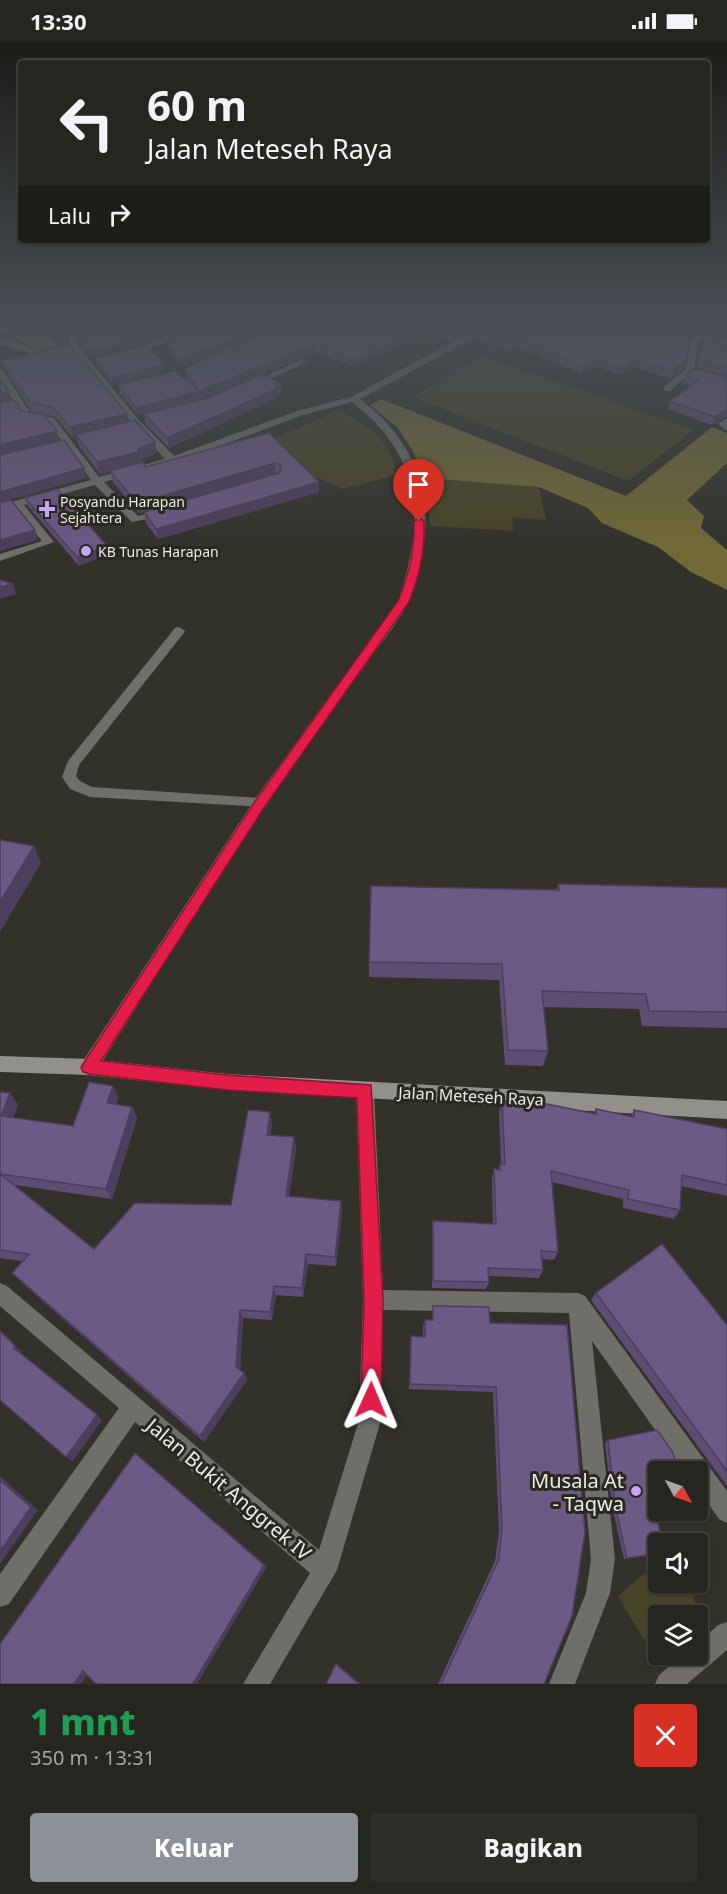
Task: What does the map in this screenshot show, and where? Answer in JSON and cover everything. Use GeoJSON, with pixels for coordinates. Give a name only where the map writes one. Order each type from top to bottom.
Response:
{"type":"FeatureCollection","features":[{"type":"Feature","properties":{"kind":"main road","name":"Jalan Meteseh Raya"},"geometry":{"type":"LineString","coordinates":[[0,1064],[89,1067],[227,1082],[727,1110]]}},
{"type":"Feature","properties":{"kind":"street"},"geometry":{"type":"LineString","coordinates":[[17,400],[28,416],[51,420],[65,445],[136,520],[179,508]]}},
{"type":"Feature","properties":{"kind":"street"},"geometry":{"type":"LineString","coordinates":[[118,400],[137,424],[172,460]]}},
{"type":"Feature","properties":{"kind":"street"},"geometry":{"type":"LineString","coordinates":[[0,508],[172,460],[300,413],[352,400]]}},
{"type":"Feature","properties":{"kind":"street"},"geometry":{"type":"LineString","coordinates":[[89,1067],[261,803],[404,602],[420,547],[418,494],[400,444],[373,414],[355,400]]}},
{"type":"Feature","properties":{"kind":"street"},"geometry":{"type":"LineString","coordinates":[[0,409],[20,404]]}},
{"type":"Feature","properties":{"kind":"street"},"geometry":{"type":"LineString","coordinates":[[727,421],[723,424],[727,428]]}},
{"type":"Feature","properties":{"kind":"street"},"geometry":{"type":"LineString","coordinates":[[65,445],[82,440]]}},
{"type":"Feature","properties":{"kind":"street"},"geometry":{"type":"LineString","coordinates":[[0,558],[50,542],[17,503]]}},
{"type":"Feature","properties":{"kind":"street"},"geometry":{"type":"LineString","coordinates":[[179,631],[73,764],[69,777],[75,785],[90,792],[261,803]]}},
{"type":"Feature","properties":{"kind":"street"},"geometry":{"type":"LineString","coordinates":[[256,1684],[325,1570],[370,1420],[373,1300],[365,1090]]}},
{"type":"Feature","properties":{"kind":"street","name":"Jalan Bukit Anggrek IV"},"geometry":{"type":"LineString","coordinates":[[0,1293],[132,1408],[325,1570]]}},
{"type":"Feature","properties":{"kind":"street"},"geometry":{"type":"LineString","coordinates":[[373,1300],[578,1303]]}},
{"type":"Feature","properties":{"kind":"street"},"geometry":{"type":"LineString","coordinates":[[578,1303],[727,1511]]}},
{"type":"Feature","properties":{"kind":"street"},"geometry":{"type":"LineString","coordinates":[[562,1684],[598,1593],[603,1559],[578,1303]]}},
{"type":"Feature","properties":{"kind":"street","name":"Jalan Bukit Anggrek IV"},"geometry":{"type":"LineString","coordinates":[[0,1595],[132,1408]]}},
{"type":"Feature","properties":{"kind":"street"},"geometry":{"type":"LineString","coordinates":[[668,1684],[727,1634]]}},
{"type":"Feature","properties":{"kind":"shaded area"},"geometry":{"type":"Polygon","coordinates":[[[383,400],[626,496],[712,427],[727,433],[727,463],[687,500],[704,516],[701,528],[727,550],[727,590],[691,572],[658,547],[602,523],[588,508],[539,487],[423,478],[413,451],[397,427],[370,405],[383,400]]]}},
{"type":"Feature","properties":{"kind":"shaded area"},"geometry":{"type":"Polygon","coordinates":[[[420,400],[607,400],[693,430],[628,481],[420,400]]]}},
{"type":"Feature","properties":{"kind":"shaded area"},"geometry":{"type":"Polygon","coordinates":[[[339,410],[369,428],[384,442],[396,475],[342,489],[298,469],[273,439],[339,410]]]}},
{"type":"Feature","properties":{"kind":"shaded area"},"geometry":{"type":"Polygon","coordinates":[[[423,478],[539,487],[546,520],[512,517],[513,531],[431,526],[423,478]]]}},
{"type":"Feature","properties":{"kind":"shaded area"},"geometry":{"type":"Polygon","coordinates":[[[648,1570],[648,1593],[698,1593],[693,1598],[697,1605],[648,1605],[648,1636],[644,1640],[618,1596],[648,1570]]]}},
{"type":"Feature","properties":{"kind":"building"},"geometry":{"type":"Polygon","coordinates":[[[14,400],[22,411],[44,415],[57,431],[0,445],[0,403],[14,400]]]}},
{"type":"Feature","properties":{"kind":"building"},"geometry":{"type":"Polygon","coordinates":[[[28,400],[115,400],[127,414],[69,427],[53,407],[30,402],[28,400]]]}},
{"type":"Feature","properties":{"kind":"building"},"geometry":{"type":"Polygon","coordinates":[[[129,400],[168,400],[136,408],[129,400]]]}},
{"type":"Feature","properties":{"kind":"building"},"geometry":{"type":"Polygon","coordinates":[[[201,400],[253,400],[167,438],[144,414],[201,400]]]}},
{"type":"Feature","properties":{"kind":"building"},"geometry":{"type":"Polygon","coordinates":[[[727,400],[727,409],[715,417],[670,401],[727,400]]]}},
{"type":"Feature","properties":{"kind":"building"},"geometry":{"type":"Polygon","coordinates":[[[135,420],[155,442],[138,449],[139,452],[97,462],[76,435],[135,420]]]}},
{"type":"Feature","properties":{"kind":"building"},"geometry":{"type":"Polygon","coordinates":[[[269,433],[319,482],[156,529],[144,512],[280,473],[281,465],[275,463],[137,503],[110,471],[143,462],[145,467],[269,433]]]}},
{"type":"Feature","properties":{"kind":"building"},"geometry":{"type":"Polygon","coordinates":[[[64,440],[84,468],[0,492],[0,455],[64,440]]]}},
{"type":"Feature","properties":{"kind":"building"},"geometry":{"type":"Polygon","coordinates":[[[57,489],[107,546],[77,557],[25,498],[57,489]]]}},
{"type":"Feature","properties":{"kind":"building"},"geometry":{"type":"Polygon","coordinates":[[[11,500],[35,530],[0,540],[0,502],[11,500]]]}},
{"type":"Feature","properties":{"kind":"building"},"geometry":{"type":"Polygon","coordinates":[[[0,580],[13,584],[0,587],[0,580]]]}},
{"type":"Feature","properties":{"kind":"building"},"geometry":{"type":"Polygon","coordinates":[[[0,840],[34,846],[0,902],[0,840]]]}},
{"type":"Feature","properties":{"kind":"building"},"geometry":{"type":"Polygon","coordinates":[[[558,884],[727,888],[727,1012],[649,1011],[646,994],[542,991],[548,1051],[508,1050],[502,964],[369,962],[371,886],[559,890],[558,884]]]}},
{"type":"Feature","properties":{"kind":"building"},"geometry":{"type":"Polygon","coordinates":[[[89,1082],[113,1086],[107,1103],[132,1107],[106,1189],[0,1174],[0,1092],[10,1093],[1,1116],[73,1126],[89,1082]]]}},
{"type":"Feature","properties":{"kind":"building"},"geometry":{"type":"Polygon","coordinates":[[[502,1101],[542,1103],[596,1114],[596,1109],[634,1117],[634,1110],[727,1129],[727,1185],[682,1175],[680,1210],[628,1199],[629,1190],[551,1171],[558,1252],[541,1251],[543,1270],[488,1268],[489,1282],[433,1281],[433,1221],[496,1224],[494,1169],[500,1170],[500,1164],[505,1164],[502,1101]]]}},
{"type":"Feature","properties":{"kind":"building"},"geometry":{"type":"Polygon","coordinates":[[[248,1110],[270,1112],[267,1135],[294,1137],[286,1196],[341,1201],[335,1257],[306,1254],[302,1288],[274,1286],[270,1312],[240,1310],[236,1367],[244,1373],[200,1436],[12,1273],[29,1254],[0,1250],[0,1174],[94,1249],[135,1203],[231,1205],[248,1110]]]}},
{"type":"Feature","properties":{"kind":"building"},"geometry":{"type":"Polygon","coordinates":[[[662,1244],[727,1325],[727,1471],[596,1293],[662,1244]]]}},
{"type":"Feature","properties":{"kind":"building"},"geometry":{"type":"Polygon","coordinates":[[[433,1306],[489,1307],[490,1323],[567,1325],[585,1532],[572,1616],[544,1684],[441,1684],[499,1559],[502,1528],[496,1387],[410,1384],[411,1336],[425,1337],[425,1320],[433,1320],[433,1306]]]}},
{"type":"Feature","properties":{"kind":"building"},"geometry":{"type":"Polygon","coordinates":[[[0,1331],[15,1346],[14,1348],[97,1415],[66,1457],[0,1400],[0,1331]]]}},
{"type":"Feature","properties":{"kind":"building","name":"Musala At - Taqwa"},"geometry":{"type":"Polygon","coordinates":[[[657,1430],[672,1451],[675,1461],[648,1461],[648,1521],[663,1521],[658,1523],[660,1533],[648,1533],[648,1555],[627,1558],[615,1505],[608,1440],[657,1430]]]}},
{"type":"Feature","properties":{"kind":"building"},"geometry":{"type":"Polygon","coordinates":[[[135,1453],[264,1565],[193,1684],[96,1684],[83,1671],[74,1684],[0,1684],[0,1644],[135,1453]]]}},
{"type":"Feature","properties":{"kind":"building"},"geometry":{"type":"Polygon","coordinates":[[[0,1480],[31,1507],[0,1551],[0,1480]]]}},
{"type":"Feature","properties":{"kind":"building"},"geometry":{"type":"Polygon","coordinates":[[[336,1664],[359,1684],[326,1684],[336,1664]]]}},
{"type":"Feature","properties":{"kind":"place","name":"Posyandu Harapan Sejahtera"},"geometry":{"type":"Point","coordinates":[47,509]}},
{"type":"Feature","properties":{"kind":"place","name":"KB Tunas Harapan"},"geometry":{"type":"Point","coordinates":[86,551]}},
{"type":"Feature","properties":{"kind":"place","name":"Musala At - Taqwa"},"geometry":{"type":"Point","coordinates":[636,1491]}},
{"type":"Feature","properties":{"kind":"route"},"geometry":{"type":"LineString","coordinates":[[371,1400],[373,1300],[365,1090],[227,1082],[89,1067],[261,803],[404,602],[420,547],[419,521]]}}]}
